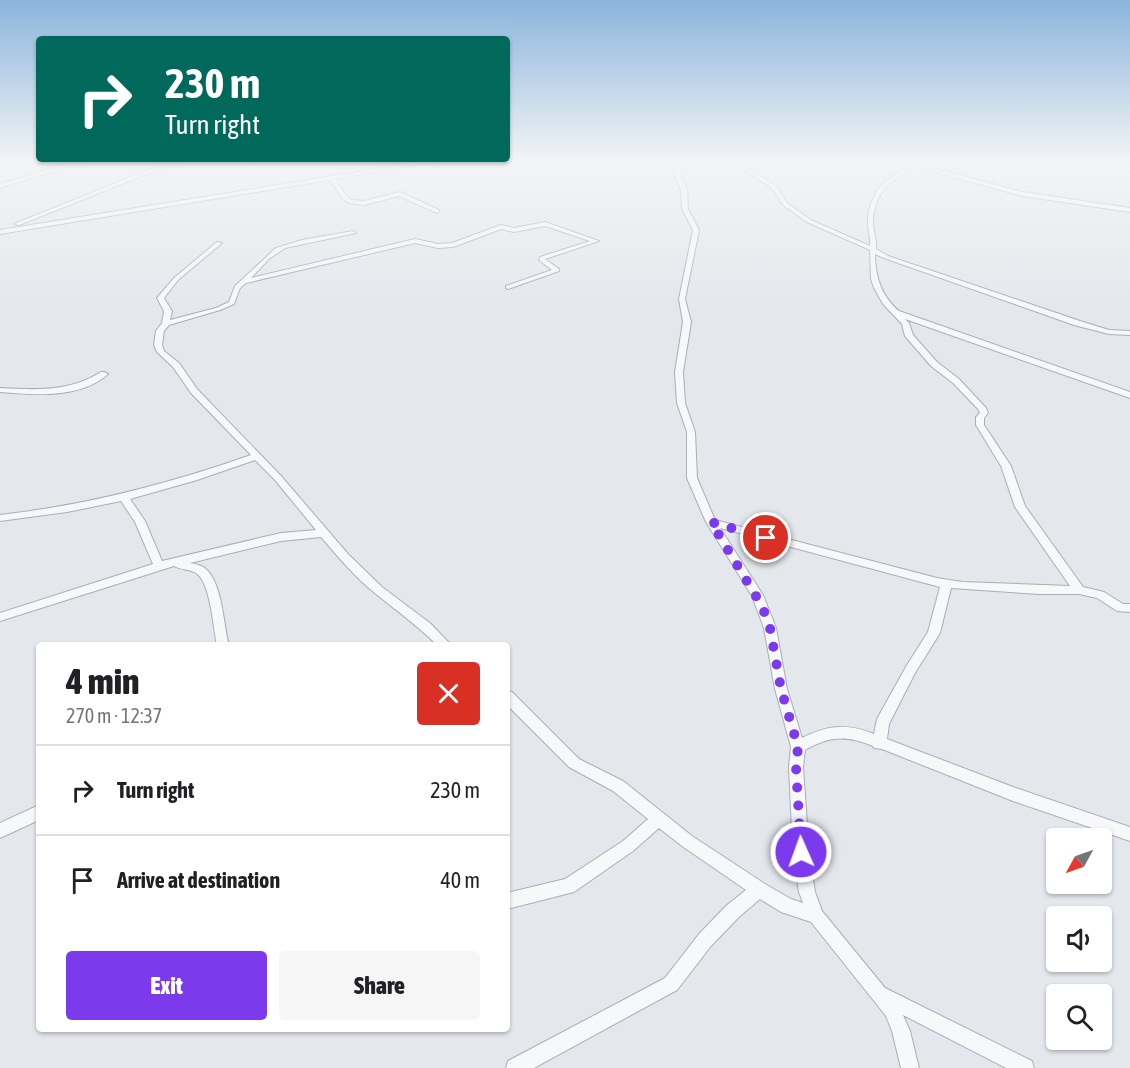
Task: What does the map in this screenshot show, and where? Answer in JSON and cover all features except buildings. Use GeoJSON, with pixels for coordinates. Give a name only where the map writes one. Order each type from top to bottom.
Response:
{"type":"FeatureCollection","features":[{"type":"Feature","properties":{"kind":"street"},"geometry":{"type":"LineString","coordinates":[[0,231],[53,210]]}},
{"type":"Feature","properties":{"kind":"street"},"geometry":{"type":"LineString","coordinates":[[0,231],[135,210]]}},
{"type":"Feature","properties":{"kind":"street"},"geometry":{"type":"LineString","coordinates":[[686,210],[696,230],[682,299],[687,324],[679,372],[680,396],[691,432],[692,477],[711,522],[762,606],[770,628],[772,650],[791,729],[798,747],[797,779],[806,900],[802,905],[787,906]]}},
{"type":"Feature","properties":{"kind":"street"},"geometry":{"type":"LineString","coordinates":[[792,210],[808,221],[903,264],[1077,323],[1109,332],[1130,333]]}},
{"type":"Feature","properties":{"kind":"street"},"geometry":{"type":"LineString","coordinates":[[872,210],[870,219],[874,239],[872,249],[876,286],[905,322],[909,336],[934,364],[956,381],[982,408],[984,413],[980,417],[980,425],[1006,466],[1015,498],[1079,590]]}},
{"type":"Feature","properties":{"kind":"street"},"geometry":{"type":"LineString","coordinates":[[247,281],[415,241],[438,246],[453,245],[501,227],[514,230],[545,224],[596,241],[542,258],[557,270],[508,286]]}},
{"type":"Feature","properties":{"kind":"street"},"geometry":{"type":"LineString","coordinates":[[166,323],[228,306],[235,299],[237,288],[247,281],[257,267],[279,248],[353,232]]}},
{"type":"Feature","properties":{"kind":"street"},"geometry":{"type":"LineString","coordinates":[[219,243],[176,279],[160,298],[168,311],[166,323],[160,331],[161,352],[176,365],[194,391],[257,456],[361,574],[427,627],[442,642]]}},
{"type":"Feature","properties":{"kind":"street"},"geometry":{"type":"LineString","coordinates":[[896,313],[1130,395]]}},
{"type":"Feature","properties":{"kind":"street"},"geometry":{"type":"LineString","coordinates":[[0,390],[61,390],[88,383],[104,374]]}},
{"type":"Feature","properties":{"kind":"street"},"geometry":{"type":"LineString","coordinates":[[0,518],[124,498],[191,480],[257,456]]}},
{"type":"Feature","properties":{"kind":"street"},"geometry":{"type":"LineString","coordinates":[[124,498],[141,520],[164,565]]}},
{"type":"Feature","properties":{"kind":"street"},"geometry":{"type":"LineString","coordinates":[[711,522],[946,584],[1039,590],[1079,590],[1100,595],[1127,610]]}},
{"type":"Feature","properties":{"kind":"street"},"geometry":{"type":"LineString","coordinates":[[0,617],[164,565],[281,537],[324,533]]}},
{"type":"Feature","properties":{"kind":"street"},"geometry":{"type":"LineString","coordinates":[[164,565],[190,566],[204,574],[210,587],[222,642]]}},
{"type":"Feature","properties":{"kind":"street"},"geometry":{"type":"LineString","coordinates":[[879,744],[882,723],[910,669],[934,633],[946,584]]}},
{"type":"Feature","properties":{"kind":"street"},"geometry":{"type":"LineString","coordinates":[[510,699],[574,763],[618,786],[687,841],[759,890],[787,906],[816,916]]}},
{"type":"Feature","properties":{"kind":"street"},"geometry":{"type":"LineString","coordinates":[[798,747],[829,733],[855,733],[879,744],[1130,834]]}},
{"type":"Feature","properties":{"kind":"street"},"geometry":{"type":"LineString","coordinates":[[0,831],[36,813]]}},
{"type":"Feature","properties":{"kind":"street"},"geometry":{"type":"LineString","coordinates":[[510,900],[568,886],[628,846],[660,818]]}},
{"type":"Feature","properties":{"kind":"street"},"geometry":{"type":"LineString","coordinates":[[804,882],[816,916],[882,995],[901,1031],[910,1068]]}},
{"type":"Feature","properties":{"kind":"street"},"geometry":{"type":"LineString","coordinates":[[515,1068],[670,984],[705,939],[733,911],[759,890]]}},
{"type":"Feature","properties":{"kind":"street"},"geometry":{"type":"LineString","coordinates":[[882,995],[1025,1068]]}},
{"type":"Feature","properties":{"kind":"route"},"geometry":{"type":"LineString","coordinates":[[766,538],[711,522],[762,606],[770,628],[772,650],[781,689],[798,747],[796,767],[801,852]]}}]}
